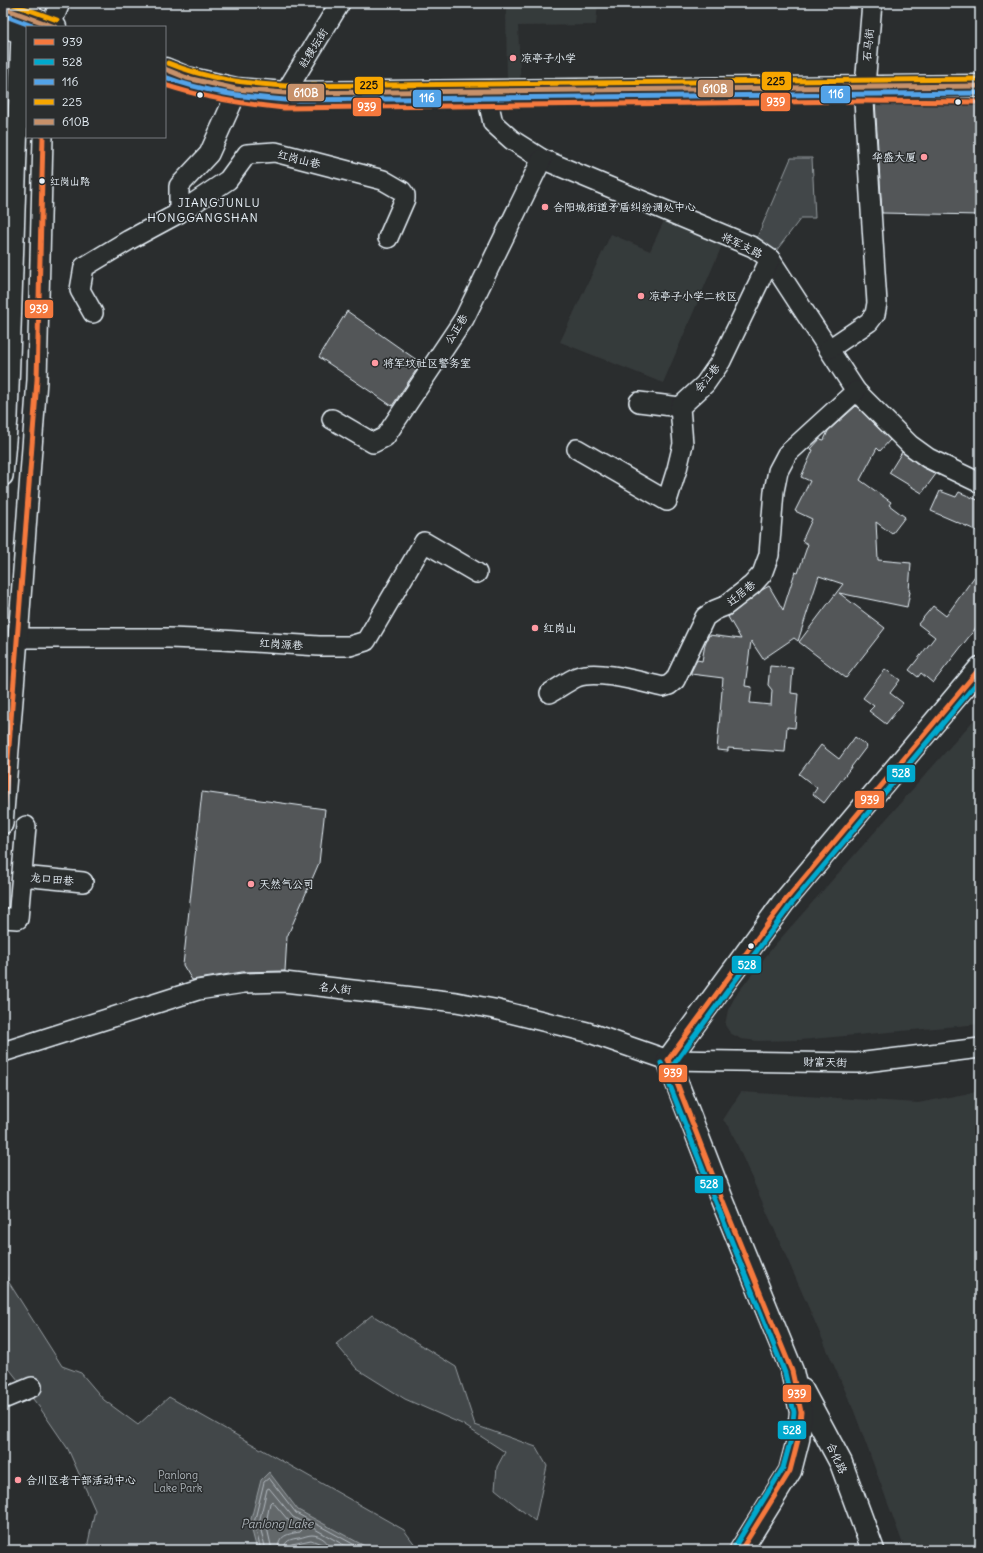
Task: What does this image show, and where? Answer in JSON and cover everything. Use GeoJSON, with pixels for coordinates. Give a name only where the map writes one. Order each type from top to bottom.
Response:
{"type":"FeatureCollection","features":[{"type":"Feature","properties":{"kind":"main road"},"geometry":{"type":"LineString","coordinates":[[3,8],[22,22],[52,26]]}},
{"type":"Feature","properties":{"kind":"main road"},"geometry":{"type":"LineString","coordinates":[[166,70],[187,78],[236,89],[285,93],[865,94],[980,102]]}},
{"type":"Feature","properties":{"kind":"main road"},"geometry":{"type":"LineString","coordinates":[[166,85],[183,92],[232,103],[284,108],[489,105],[865,94],[980,86]]}},
{"type":"Feature","properties":{"kind":"main road"},"geometry":{"type":"LineString","coordinates":[[741,1550],[790,1471],[798,1440],[801,1412],[792,1371],[723,1202],[668,1060],[783,903],[980,668]]}},
{"type":"Feature","properties":{"kind":"main road","name":"合化路"},"geometry":{"type":"LineString","coordinates":[[792,1371],[841,1463],[873,1550]]}},
{"type":"Feature","properties":{"kind":"street"},"geometry":{"type":"LineString","coordinates":[[52,26],[60,3]]}},
{"type":"Feature","properties":{"kind":"street","name":"社稷坛街"},"geometry":{"type":"LineString","coordinates":[[285,93],[340,3]]}},
{"type":"Feature","properties":{"kind":"street","name":"石马街"},"geometry":{"type":"LineString","coordinates":[[829,349],[869,322],[875,314],[878,303],[865,94],[872,3]]}},
{"type":"Feature","properties":{"kind":"street"},"geometry":{"type":"LineString","coordinates":[[3,476],[7,299],[22,22]]}},
{"type":"Feature","properties":{"kind":"street"},"geometry":{"type":"LineString","coordinates":[[179,213],[179,186],[209,154],[232,103]]}},
{"type":"Feature","properties":{"kind":"street","name":"将军支路"},"geometry":{"type":"LineString","coordinates":[[489,105],[493,124],[512,140],[542,159],[753,247],[770,259],[856,390],[910,445],[928,458],[980,483]]}},
{"type":"Feature","properties":{"kind":"street"},"geometry":{"type":"LineString","coordinates":[[3,824],[37,380],[43,138]]}},
{"type":"Feature","properties":{"kind":"street","name":"红岗山巷"},"geometry":{"type":"LineString","coordinates":[[93,313],[80,290],[84,267],[129,240],[179,213],[228,180],[247,154],[274,152],[383,180],[402,191],[405,195],[405,199],[388,238]]}},
{"type":"Feature","properties":{"kind":"street","name":"公正巷"},"geometry":{"type":"LineString","coordinates":[[332,419],[373,443],[384,437],[464,319],[542,159]]}},
{"type":"Feature","properties":{"kind":"street","name":"会江巷"},"geometry":{"type":"LineString","coordinates":[[680,407],[705,384],[721,361],[770,259]]}},
{"type":"Feature","properties":{"kind":"street","name":"迁居巷"},"geometry":{"type":"LineString","coordinates":[[550,693],[577,677],[592,674],[613,676],[663,687],[669,685],[675,680],[705,617],[715,610],[725,606],[752,585],[762,574],[769,555],[774,491],[778,471],[786,454],[856,390]]}},
{"type":"Feature","properties":{"kind":"street"},"geometry":{"type":"LineString","coordinates":[[577,450],[667,501],[678,469],[683,444],[680,407],[639,402]]}},
{"type":"Feature","properties":{"kind":"street"},"geometry":{"type":"LineString","coordinates":[[5,417],[34,419]]}},
{"type":"Feature","properties":{"kind":"street","name":"红岗源巷"},"geometry":{"type":"LineString","coordinates":[[18,638],[169,638],[319,646],[350,646],[366,641],[424,542],[477,573]]}},
{"type":"Feature","properties":{"kind":"street","name":"龙口田巷"},"geometry":{"type":"LineString","coordinates":[[3,918],[18,919],[26,826]]}},
{"type":"Feature","properties":{"kind":"street","name":"龙口田巷"},"geometry":{"type":"LineString","coordinates":[[22,876],[83,882]]}},
{"type":"Feature","properties":{"kind":"street","name":"名人街"},"geometry":{"type":"LineString","coordinates":[[3,1052],[198,990],[244,983],[284,982],[456,1002],[494,1009],[587,1032],[668,1060]]}},
{"type":"Feature","properties":{"kind":"street","name":"财富天街"},"geometry":{"type":"LineString","coordinates":[[668,1060],[857,1063],[980,1048]]}},
{"type":"Feature","properties":{"kind":"street"},"geometry":{"type":"LineString","coordinates":[[3,1399],[32,1387]]}},
{"type":"Feature","properties":{"kind":"shaded area"},"geometry":{"type":"Polygon","coordinates":[[[3,3],[6,30],[3,120],[3,3]]]}},
{"type":"Feature","properties":{"kind":"shaded area","name":"凉亭子小学"},"geometry":{"type":"Polygon","coordinates":[[[506,3],[598,3],[596,25],[518,26],[521,91],[507,91],[506,3]]]}},
{"type":"Feature","properties":{"kind":"shaded area","name":"凉亭子小学二校区"},"geometry":{"type":"Polygon","coordinates":[[[668,212],[726,236],[663,383],[560,342],[611,234],[650,251],[668,212]]]}},
{"type":"Feature","properties":{"kind":"shaded area"},"geometry":{"type":"Polygon","coordinates":[[[980,713],[980,1024],[800,1040],[758,1041],[741,1039],[730,1033],[725,1025],[728,1010],[736,995],[773,947],[980,713]]]}},
{"type":"Feature","properties":{"kind":"shaded area"},"geometry":{"type":"Polygon","coordinates":[[[980,1091],[980,1550],[905,1550],[854,1411],[729,1126],[723,1120],[741,1092],[918,1103],[980,1091]]]}},
{"type":"Feature","properties":{"kind":"shaded area"},"geometry":{"type":"Polygon","coordinates":[[[88,1543],[91,1550],[70,1550],[88,1543]]]}},
{"type":"Feature","properties":{"kind":"green space"},"geometry":{"type":"Polygon","coordinates":[[[791,158],[812,158],[815,218],[801,218],[770,259],[753,247],[791,158]]]}},
{"type":"Feature","properties":{"kind":"green space","name":"Panlong Lake Park"},"geometry":{"type":"Polygon","coordinates":[[[3,1268],[8,1281],[62,1366],[81,1373],[104,1400],[138,1425],[169,1397],[404,1530],[419,1550],[91,1550],[88,1543],[95,1510],[68,1449],[40,1408],[3,1361],[3,1268]]]}},
{"type":"Feature","properties":{"kind":"green space"},"geometry":{"type":"Polygon","coordinates":[[[372,1315],[456,1367],[475,1425],[536,1447],[547,1466],[535,1521],[495,1489],[497,1467],[505,1452],[462,1424],[405,1399],[357,1369],[336,1344],[372,1315]]]}},
{"type":"Feature","properties":{"kind":"water","name":"Panlong Lake"},"geometry":{"type":"Polygon","coordinates":[[[269,1472],[298,1510],[372,1550],[325,1550],[312,1544],[293,1547],[292,1550],[257,1550],[250,1523],[261,1480],[269,1472]]]}},
{"type":"Feature","properties":{"kind":"building","name":"华盛大厦"},"geometry":{"type":"Polygon","coordinates":[[[875,101],[980,102],[980,215],[882,213],[875,101]]]}},
{"type":"Feature","properties":{"kind":"building","name":"将军坟社区警务室"},"geometry":{"type":"Polygon","coordinates":[[[347,311],[421,363],[392,406],[319,357],[347,311]]]}},
{"type":"Feature","properties":{"kind":"building"},"geometry":{"type":"Polygon","coordinates":[[[856,406],[890,440],[880,451],[877,448],[860,480],[891,502],[889,505],[905,517],[892,534],[876,522],[878,560],[911,563],[910,592],[907,607],[839,593],[885,628],[846,678],[799,642],[843,584],[819,576],[798,641],[794,638],[763,659],[751,641],[745,686],[752,687],[750,703],[771,705],[772,690],[768,685],[770,666],[793,668],[791,693],[798,694],[795,728],[787,727],[785,752],[728,748],[728,751],[717,750],[723,678],[691,674],[691,672],[697,660],[702,661],[705,644],[709,635],[741,639],[728,617],[762,590],[769,586],[783,610],[795,572],[798,573],[808,544],[802,541],[812,519],[795,511],[810,481],[801,477],[813,450],[811,449],[820,439],[824,440],[828,431],[856,406]]]}},
{"type":"Feature","properties":{"kind":"building"},"geometry":{"type":"Polygon","coordinates":[[[902,452],[922,467],[936,474],[922,493],[889,473],[902,452]]]}},
{"type":"Feature","properties":{"kind":"building"},"geometry":{"type":"Polygon","coordinates":[[[940,491],[956,497],[959,492],[980,501],[980,532],[931,511],[940,491]]]}},
{"type":"Feature","properties":{"kind":"building"},"geometry":{"type":"Polygon","coordinates":[[[980,569],[980,621],[933,683],[921,673],[918,677],[909,670],[935,637],[918,624],[933,606],[946,616],[980,569]]]}},
{"type":"Feature","properties":{"kind":"building"},"geometry":{"type":"Polygon","coordinates":[[[885,669],[900,680],[890,693],[903,703],[886,724],[869,711],[874,706],[863,698],[885,669]]]}},
{"type":"Feature","properties":{"kind":"building"},"geometry":{"type":"Polygon","coordinates":[[[855,737],[867,746],[824,803],[813,794],[817,788],[799,774],[821,745],[839,759],[855,737]]]}},
{"type":"Feature","properties":{"kind":"building","name":"天然气公司"},"geometry":{"type":"Polygon","coordinates":[[[202,792],[325,809],[319,863],[287,937],[285,971],[242,972],[192,980],[183,965],[202,792]]]}},
{"type":"Feature","properties":{"kind":"transit line","name":"225"},"geometry":{"type":"LineString","coordinates":[[10,3],[57,20]]}},
{"type":"Feature","properties":{"kind":"transit line","name":"610B"},"geometry":{"type":"LineString","coordinates":[[3,8],[52,26]]}},
{"type":"Feature","properties":{"kind":"transit line","name":"116"},"geometry":{"type":"LineString","coordinates":[[3,15],[32,26]]}},
{"type":"Feature","properties":{"kind":"transit line","name":"225"},"geometry":{"type":"LineString","coordinates":[[168,63],[211,77],[285,86],[980,79]]}},
{"type":"Feature","properties":{"kind":"transit line","name":"610B"},"geometry":{"type":"LineString","coordinates":[[166,69],[187,78],[236,89],[285,93],[980,86]]}},
{"type":"Feature","properties":{"kind":"transit line","name":"116"},"geometry":{"type":"LineString","coordinates":[[166,77],[224,93],[285,100],[980,93]]}},
{"type":"Feature","properties":{"kind":"transit line","name":"939"},"geometry":{"type":"LineString","coordinates":[[166,85],[194,94],[224,100],[284,108],[864,101],[980,102]]}},
{"type":"Feature","properties":{"kind":"transit line","name":"939"},"geometry":{"type":"LineString","coordinates":[[3,824],[37,380],[43,138]]}},
{"type":"Feature","properties":{"kind":"transit line","name":"939"},"geometry":{"type":"LineString","coordinates":[[741,1550],[790,1471],[798,1440],[801,1412],[792,1371],[723,1202],[668,1060],[783,903],[980,668]]}},
{"type":"Feature","properties":{"kind":"transit line","name":"528"},"geometry":{"type":"LineString","coordinates":[[674,1064],[789,907],[980,679]]}},
{"type":"Feature","properties":{"kind":"transit line","name":"528"},"geometry":{"type":"LineString","coordinates":[[661,1063],[785,1373],[794,1412],[791,1439],[783,1468],[735,1546]]}},
{"type":"Feature","properties":{"kind":"place","name":"凉亭子小学"},"geometry":{"type":"Point","coordinates":[513,58]}},
{"type":"Feature","properties":{"kind":"place","name":"华盛大厦"},"geometry":{"type":"Point","coordinates":[924,157]}},
{"type":"Feature","properties":{"kind":"place","name":"红岗山路"},"geometry":{"type":"Point","coordinates":[42,181]}},
{"type":"Feature","properties":{"kind":"place","name":"合阳城街道矛盾纠纷调处中心"},"geometry":{"type":"Point","coordinates":[545,207]}},
{"type":"Feature","properties":{"kind":"place","name":"凉亭子小学二校区"},"geometry":{"type":"Point","coordinates":[641,296]}},
{"type":"Feature","properties":{"kind":"place","name":"将军坟社区警务室"},"geometry":{"type":"Point","coordinates":[375,363]}},
{"type":"Feature","properties":{"kind":"place","name":"红岗山"},"geometry":{"type":"Point","coordinates":[535,628]}},
{"type":"Feature","properties":{"kind":"place","name":"天然气公司"},"geometry":{"type":"Point","coordinates":[251,884]}},
{"type":"Feature","properties":{"kind":"place","name":"合川区老干部活动中心"},"geometry":{"type":"Point","coordinates":[18,1480]}},
{"type":"Feature","properties":{"kind":"district","name":"JIANGJUNLU"},"geometry":{"type":"Point","coordinates":[219,203]}},
{"type":"Feature","properties":{"kind":"district","name":"HONGGANGSHAN"},"geometry":{"type":"Point","coordinates":[203,218]}}]}
